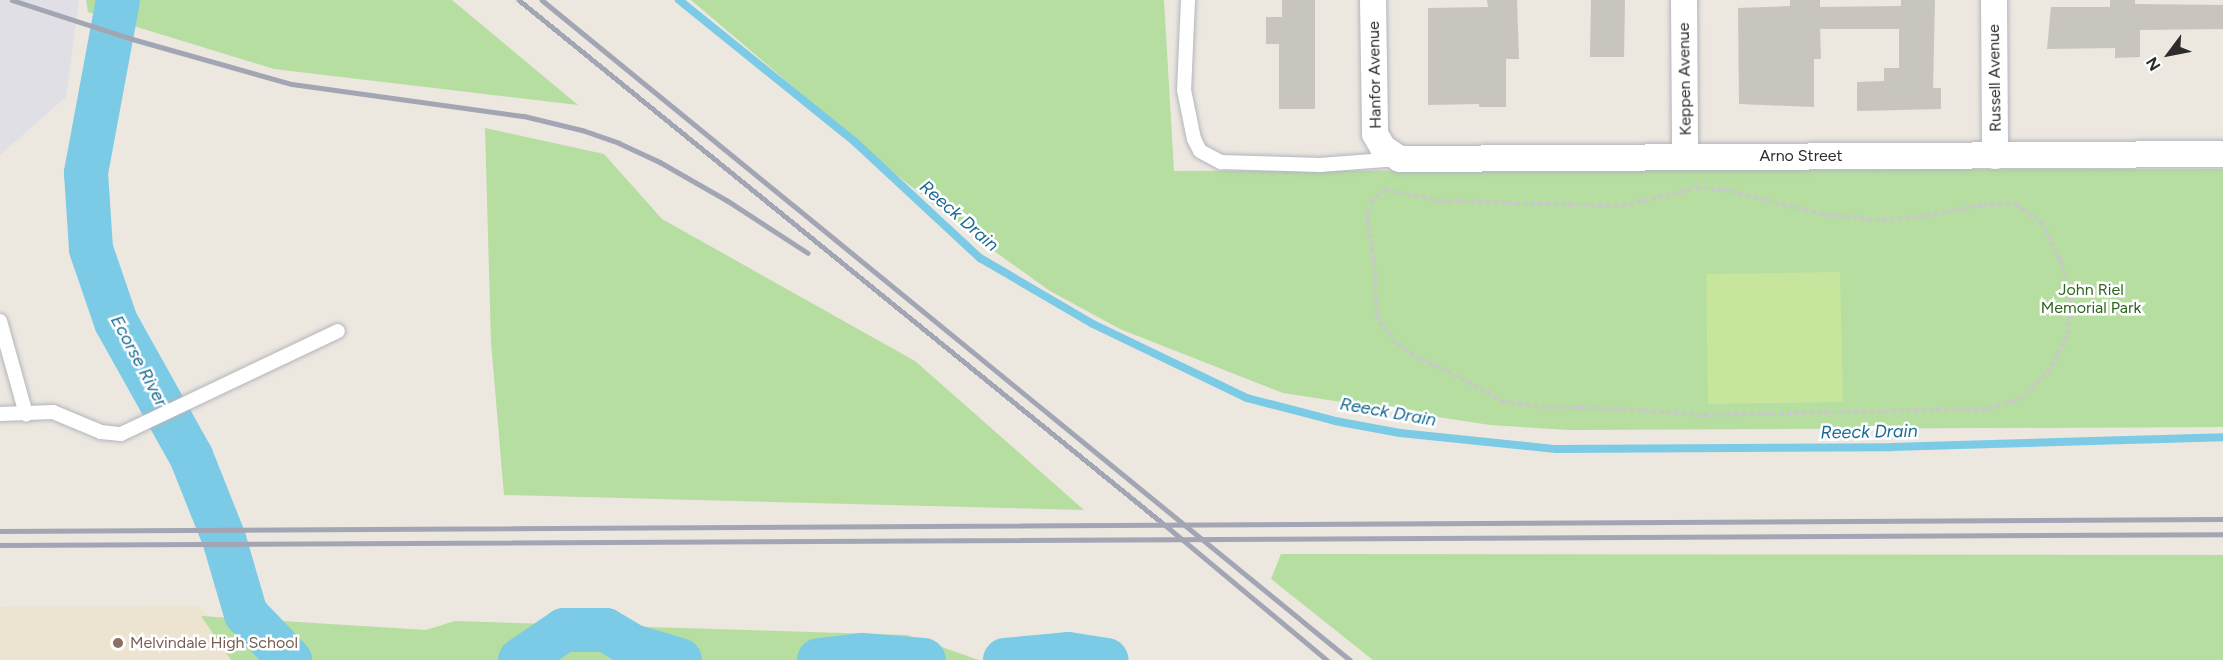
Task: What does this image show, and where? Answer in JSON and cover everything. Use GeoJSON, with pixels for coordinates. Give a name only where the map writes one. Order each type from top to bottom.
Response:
{"type":"FeatureCollection","features":[{"type":"Feature","properties":{"kind":"street","name":"Hanfor Avenue"},"geometry":{"type":"LineString","coordinates":[[1373,0],[1375,134],[1391,154]]}},
{"type":"Feature","properties":{"kind":"street","name":"Keppen Avenue"},"geometry":{"type":"LineString","coordinates":[[1684,0],[1685,157]]}},
{"type":"Feature","properties":{"kind":"street","name":"Russell Avenue"},"geometry":{"type":"LineString","coordinates":[[1994,0],[1995,156]]}},
{"type":"Feature","properties":{"kind":"street","name":"Arno Street"},"geometry":{"type":"LineString","coordinates":[[1391,154],[1685,157],[2223,153]]}},
{"type":"Feature","properties":{"kind":"lane"},"geometry":{"type":"LineString","coordinates":[[1188,0],[1184,90],[1194,139],[1200,151],[1221,162],[1320,165],[1391,154]]}},
{"type":"Feature","properties":{"kind":"lane"},"geometry":{"type":"LineString","coordinates":[[0,321],[26,414]]}},
{"type":"Feature","properties":{"kind":"lane"},"geometry":{"type":"LineString","coordinates":[[0,414],[53,412],[101,432],[122,434],[338,331]]}},
{"type":"Feature","properties":{"kind":"path"},"geometry":{"type":"LineString","coordinates":[[1696,188],[1724,190],[1823,214],[1875,220],[1918,217],[1983,205],[2014,204],[2041,222],[2060,259],[2072,300],[2067,336],[2050,369],[2022,398],[1986,409],[1701,415],[1620,409],[1545,407],[1504,402],[1446,370],[1420,359],[1396,343],[1377,318],[1374,260],[1367,219],[1371,202],[1385,190],[1441,201],[1622,206],[1696,188]]}},
{"type":"Feature","properties":{"kind":"shaded area"},"geometry":{"type":"Polygon","coordinates":[[[0,0],[79,0],[66,97],[0,155],[0,0]]]}},
{"type":"Feature","properties":{"kind":"shaded area","name":"Melvindale High School"},"geometry":{"type":"Polygon","coordinates":[[[197,606],[222,627],[249,660],[0,660],[0,607],[197,606]]]}},
{"type":"Feature","properties":{"kind":"green space"},"geometry":{"type":"Polygon","coordinates":[[[86,0],[452,0],[578,105],[274,69],[88,12],[86,0]]]}},
{"type":"Feature","properties":{"kind":"green space","name":"John Riel Memorial Park"},"geometry":{"type":"Polygon","coordinates":[[[691,0],[1164,0],[1174,171],[2223,169],[2223,427],[1569,430],[1490,425],[1283,393],[1120,329],[1050,291],[980,241],[898,176],[691,0]]]}},
{"type":"Feature","properties":{"kind":"green space"},"geometry":{"type":"Polygon","coordinates":[[[485,128],[604,154],[662,219],[915,361],[1084,510],[504,495],[491,342],[485,128]]]}},
{"type":"Feature","properties":{"kind":"green space"},"geometry":{"type":"Polygon","coordinates":[[[1840,272],[1843,402],[1708,404],[1706,274],[1840,272]]]}},
{"type":"Feature","properties":{"kind":"green space"},"geometry":{"type":"Polygon","coordinates":[[[1281,554],[2223,555],[2223,660],[1373,660],[1271,579],[1281,554]]]}},
{"type":"Feature","properties":{"kind":"green space"},"geometry":{"type":"Polygon","coordinates":[[[201,616],[426,630],[455,621],[907,635],[979,660],[231,660],[201,616]]]}},
{"type":"Feature","properties":{"kind":"building"},"geometry":{"type":"Polygon","coordinates":[[[1282,0],[1315,0],[1315,109],[1279,109],[1279,44],[1266,44],[1266,17],[1282,17],[1282,0]]]}},
{"type":"Feature","properties":{"kind":"building"},"geometry":{"type":"Polygon","coordinates":[[[1487,0],[1517,0],[1519,59],[1506,59],[1506,107],[1479,107],[1479,104],[1428,105],[1428,8],[1488,7],[1487,0]]]}},
{"type":"Feature","properties":{"kind":"building"},"geometry":{"type":"Polygon","coordinates":[[[1591,0],[1625,0],[1624,57],[1590,57],[1591,0]]]}},
{"type":"Feature","properties":{"kind":"building"},"geometry":{"type":"Polygon","coordinates":[[[1790,0],[1820,0],[1820,7],[1901,6],[1901,0],[1935,0],[1933,88],[1941,88],[1941,109],[1857,111],[1857,82],[1884,81],[1884,68],[1899,68],[1899,29],[1820,29],[1821,59],[1814,59],[1814,107],[1739,104],[1738,8],[1790,6],[1790,0]]]}},
{"type":"Feature","properties":{"kind":"building"},"geometry":{"type":"Polygon","coordinates":[[[2110,0],[2135,0],[2135,4],[2223,5],[2223,29],[2140,30],[2140,57],[2115,58],[2115,48],[2047,49],[2051,7],[2110,7],[2110,0]]]}},
{"type":"Feature","properties":{"kind":"waterway","name":"Ecorse River"},"geometry":{"type":"LineString","coordinates":[[118,0],[86,173],[91,249],[116,322],[191,456],[224,539],[246,614],[290,660]]}},
{"type":"Feature","properties":{"kind":"waterway","name":"Reeck Drain"},"geometry":{"type":"LineString","coordinates":[[679,0],[855,142],[980,258],[1093,324],[1247,398],[1335,421],[1400,433],[1556,449],[1892,447],[2223,437]]}},
{"type":"Feature","properties":{"kind":"waterway","name":"Ecorse River"},"geometry":{"type":"LineString","coordinates":[[520,660],[564,630],[606,630],[633,646],[680,660]]}},
{"type":"Feature","properties":{"kind":"waterway","name":"Ecorse River"},"geometry":{"type":"LineString","coordinates":[[1005,660],[1068,654],[1107,660]]}},
{"type":"Feature","properties":{"kind":"waterway","name":"Ecorse River"},"geometry":{"type":"LineString","coordinates":[[819,660],[862,655],[924,660]]}},
{"type":"Feature","properties":{"kind":"railway"},"geometry":{"type":"LineString","coordinates":[[12,0],[129,38],[292,84],[524,116],[582,130],[619,143],[660,162],[728,201],[808,253]]}},
{"type":"Feature","properties":{"kind":"railway"},"geometry":{"type":"LineString","coordinates":[[519,0],[1165,525],[1327,660]]}},
{"type":"Feature","properties":{"kind":"railway"},"geometry":{"type":"LineString","coordinates":[[542,0],[1350,660]]}},
{"type":"Feature","properties":{"kind":"railway"},"geometry":{"type":"LineString","coordinates":[[0,531],[2223,519]]}},
{"type":"Feature","properties":{"kind":"railway"},"geometry":{"type":"LineString","coordinates":[[0,545],[2223,534]]}},
{"type":"Feature","properties":{"kind":"place","name":"Melvindale High School"},"geometry":{"type":"Point","coordinates":[118,643]}}]}
